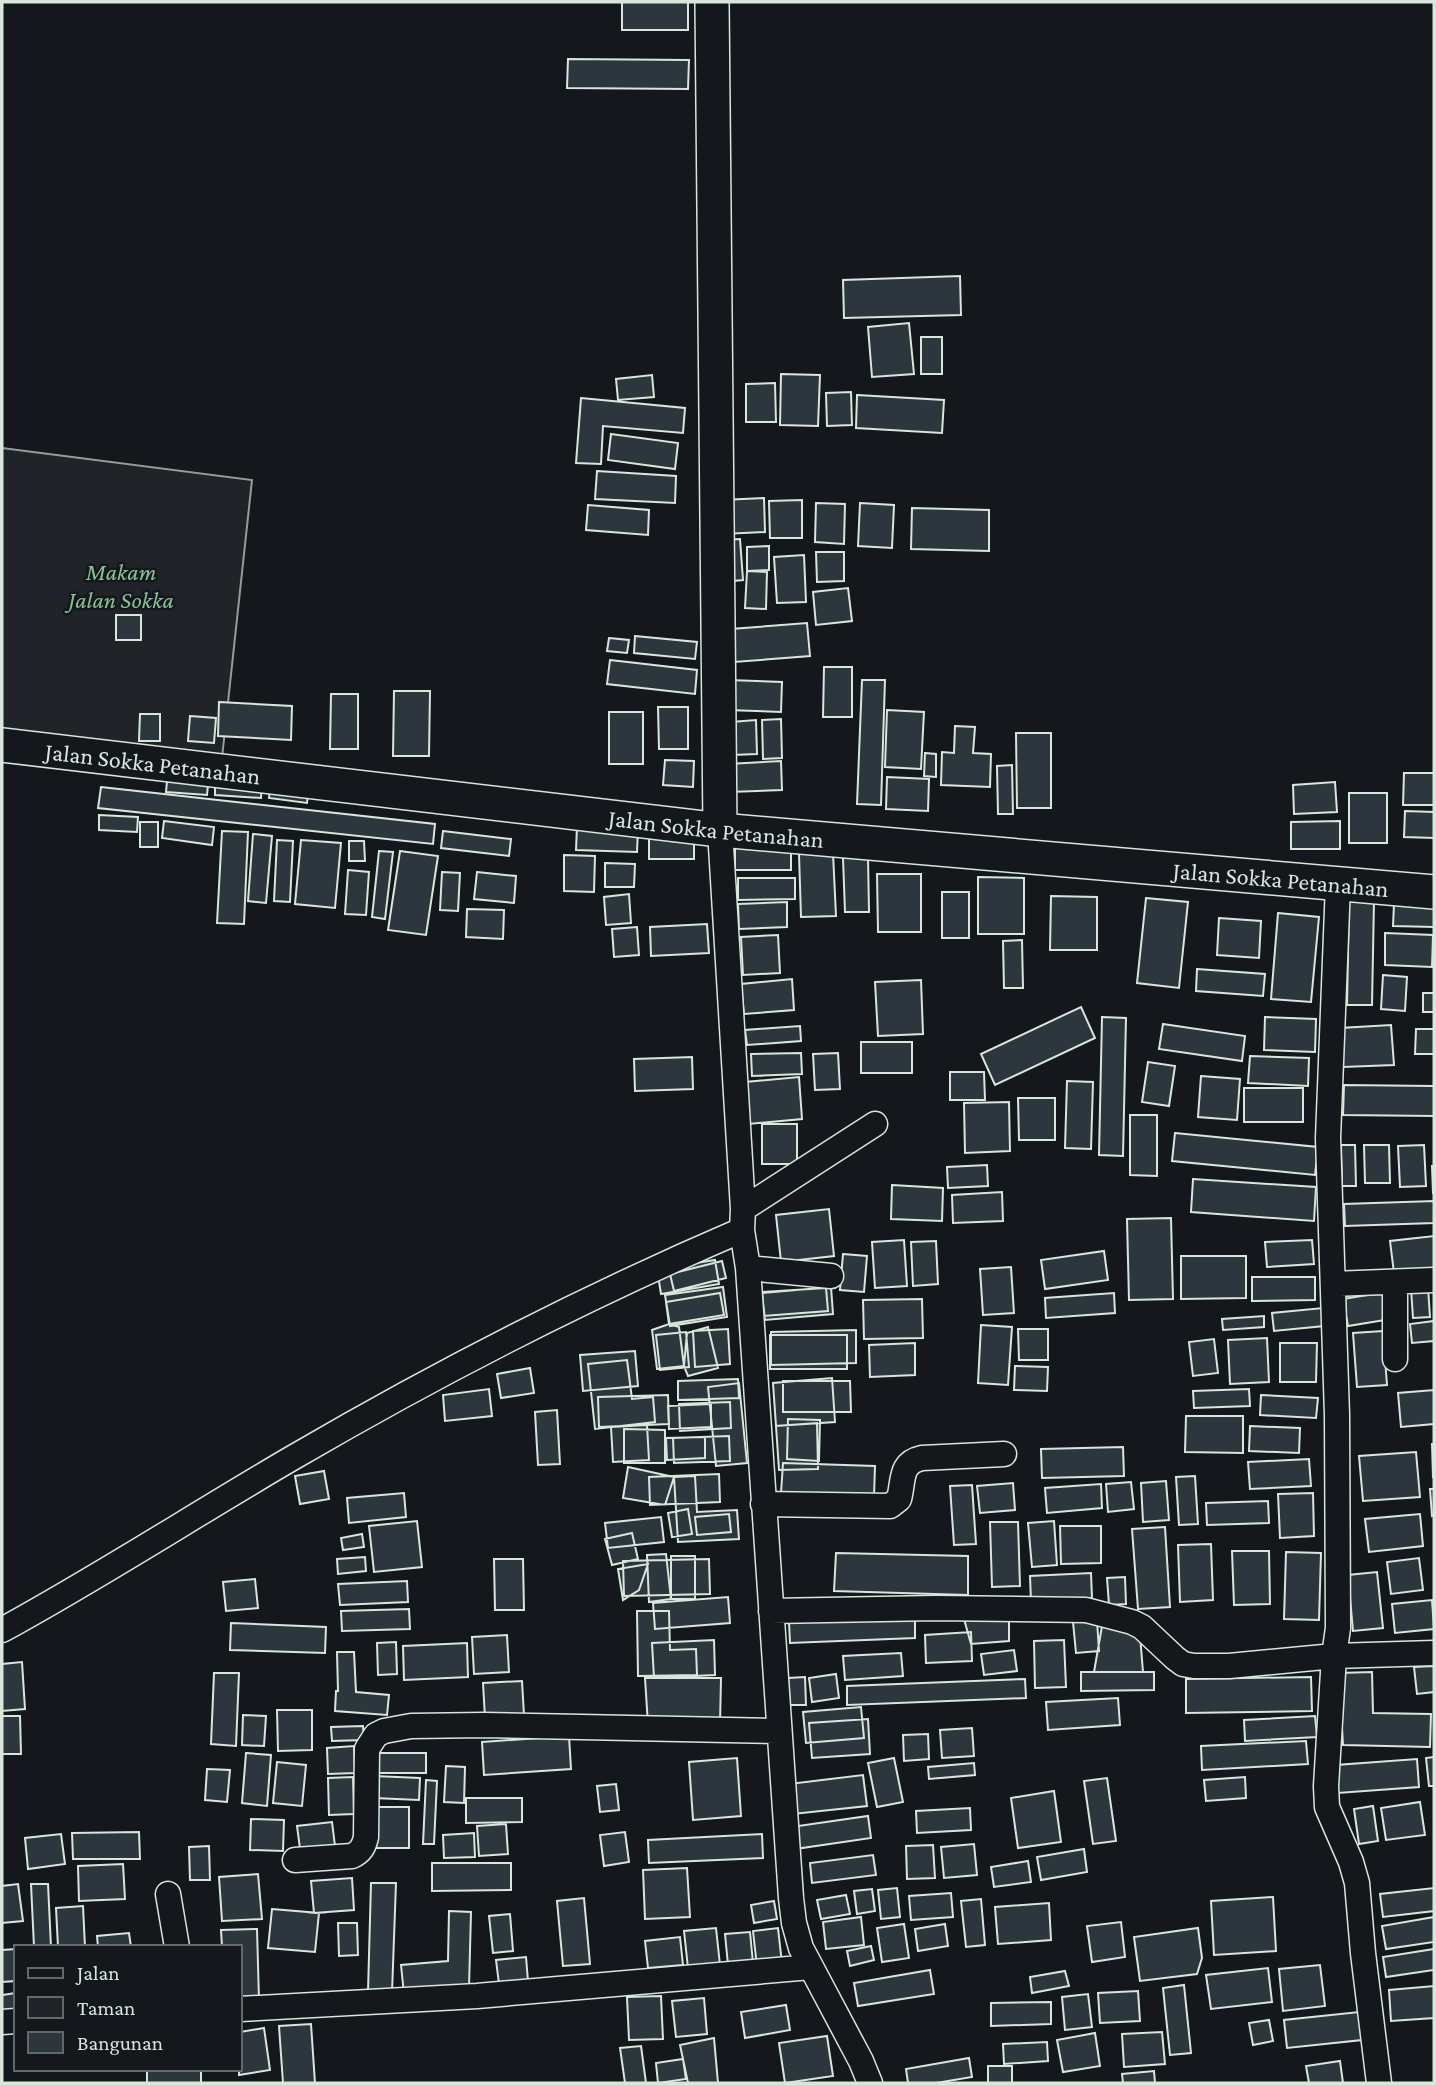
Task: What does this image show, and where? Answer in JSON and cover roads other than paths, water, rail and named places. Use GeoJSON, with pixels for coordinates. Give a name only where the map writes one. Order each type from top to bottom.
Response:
{"type":"FeatureCollection","features":[{"type":"Feature","properties":{"kind":"street"},"geometry":{"type":"LineString","coordinates":[[712,2],[720,830],[743,1219],[779,1731],[794,1923],[811,1967],[870,2083]]}},
{"type":"Feature","properties":{"kind":"street","name":"Jalan Sokka Petanahan"},"geometry":{"type":"LineString","coordinates":[[2,745],[720,830],[1434,892]]}},
{"type":"Feature","properties":{"kind":"street"},"geometry":{"type":"LineString","coordinates":[[1338,884],[1328,1138],[1337,1415],[1338,1628],[1326,1786],[1327,1807],[1351,1862],[1357,1883],[1379,2083]]}},
{"type":"Feature","properties":{"kind":"street"},"geometry":{"type":"LineString","coordinates":[[2,1630],[296,1456],[509,1339],[654,1268],[743,1219],[874,1124]]}},
{"type":"Feature","properties":{"kind":"street"},"geometry":{"type":"LineString","coordinates":[[747,1268],[831,1276]]}},
{"type":"Feature","properties":{"kind":"street"},"geometry":{"type":"LineString","coordinates":[[1333,1284],[1434,1280]]}},
{"type":"Feature","properties":{"kind":"street"},"geometry":{"type":"LineString","coordinates":[[1395,1282],[1395,1359]]}},
{"type":"Feature","properties":{"kind":"street"},"geometry":{"type":"LineString","coordinates":[[764,1504],[890,1506],[899,1499],[906,1466],[912,1461],[922,1458],[1004,1454]]}},
{"type":"Feature","properties":{"kind":"street"},"geometry":{"type":"LineString","coordinates":[[771,1611],[936,1608],[1086,1610],[1142,1627],[1175,1658],[1194,1666],[1229,1666],[1334,1656],[1434,1653]]}},
{"type":"Feature","properties":{"kind":"street"},"geometry":{"type":"LineString","coordinates":[[295,1860],[352,1856],[364,1846],[367,1749],[376,1735],[384,1731],[411,1726],[484,1725],[779,1731]]}},
{"type":"Feature","properties":{"kind":"street"},"geometry":{"type":"LineString","coordinates":[[168,1894],[177,1945]]}},
{"type":"Feature","properties":{"kind":"street"},"geometry":{"type":"LineString","coordinates":[[242,2009],[477,1996],[811,1967]]}},
{"type":"Feature","properties":{"kind":"park label","name":"Makam Jalan Sokka"},"geometry":{"type":"Point","coordinates":[121,585]}}]}
